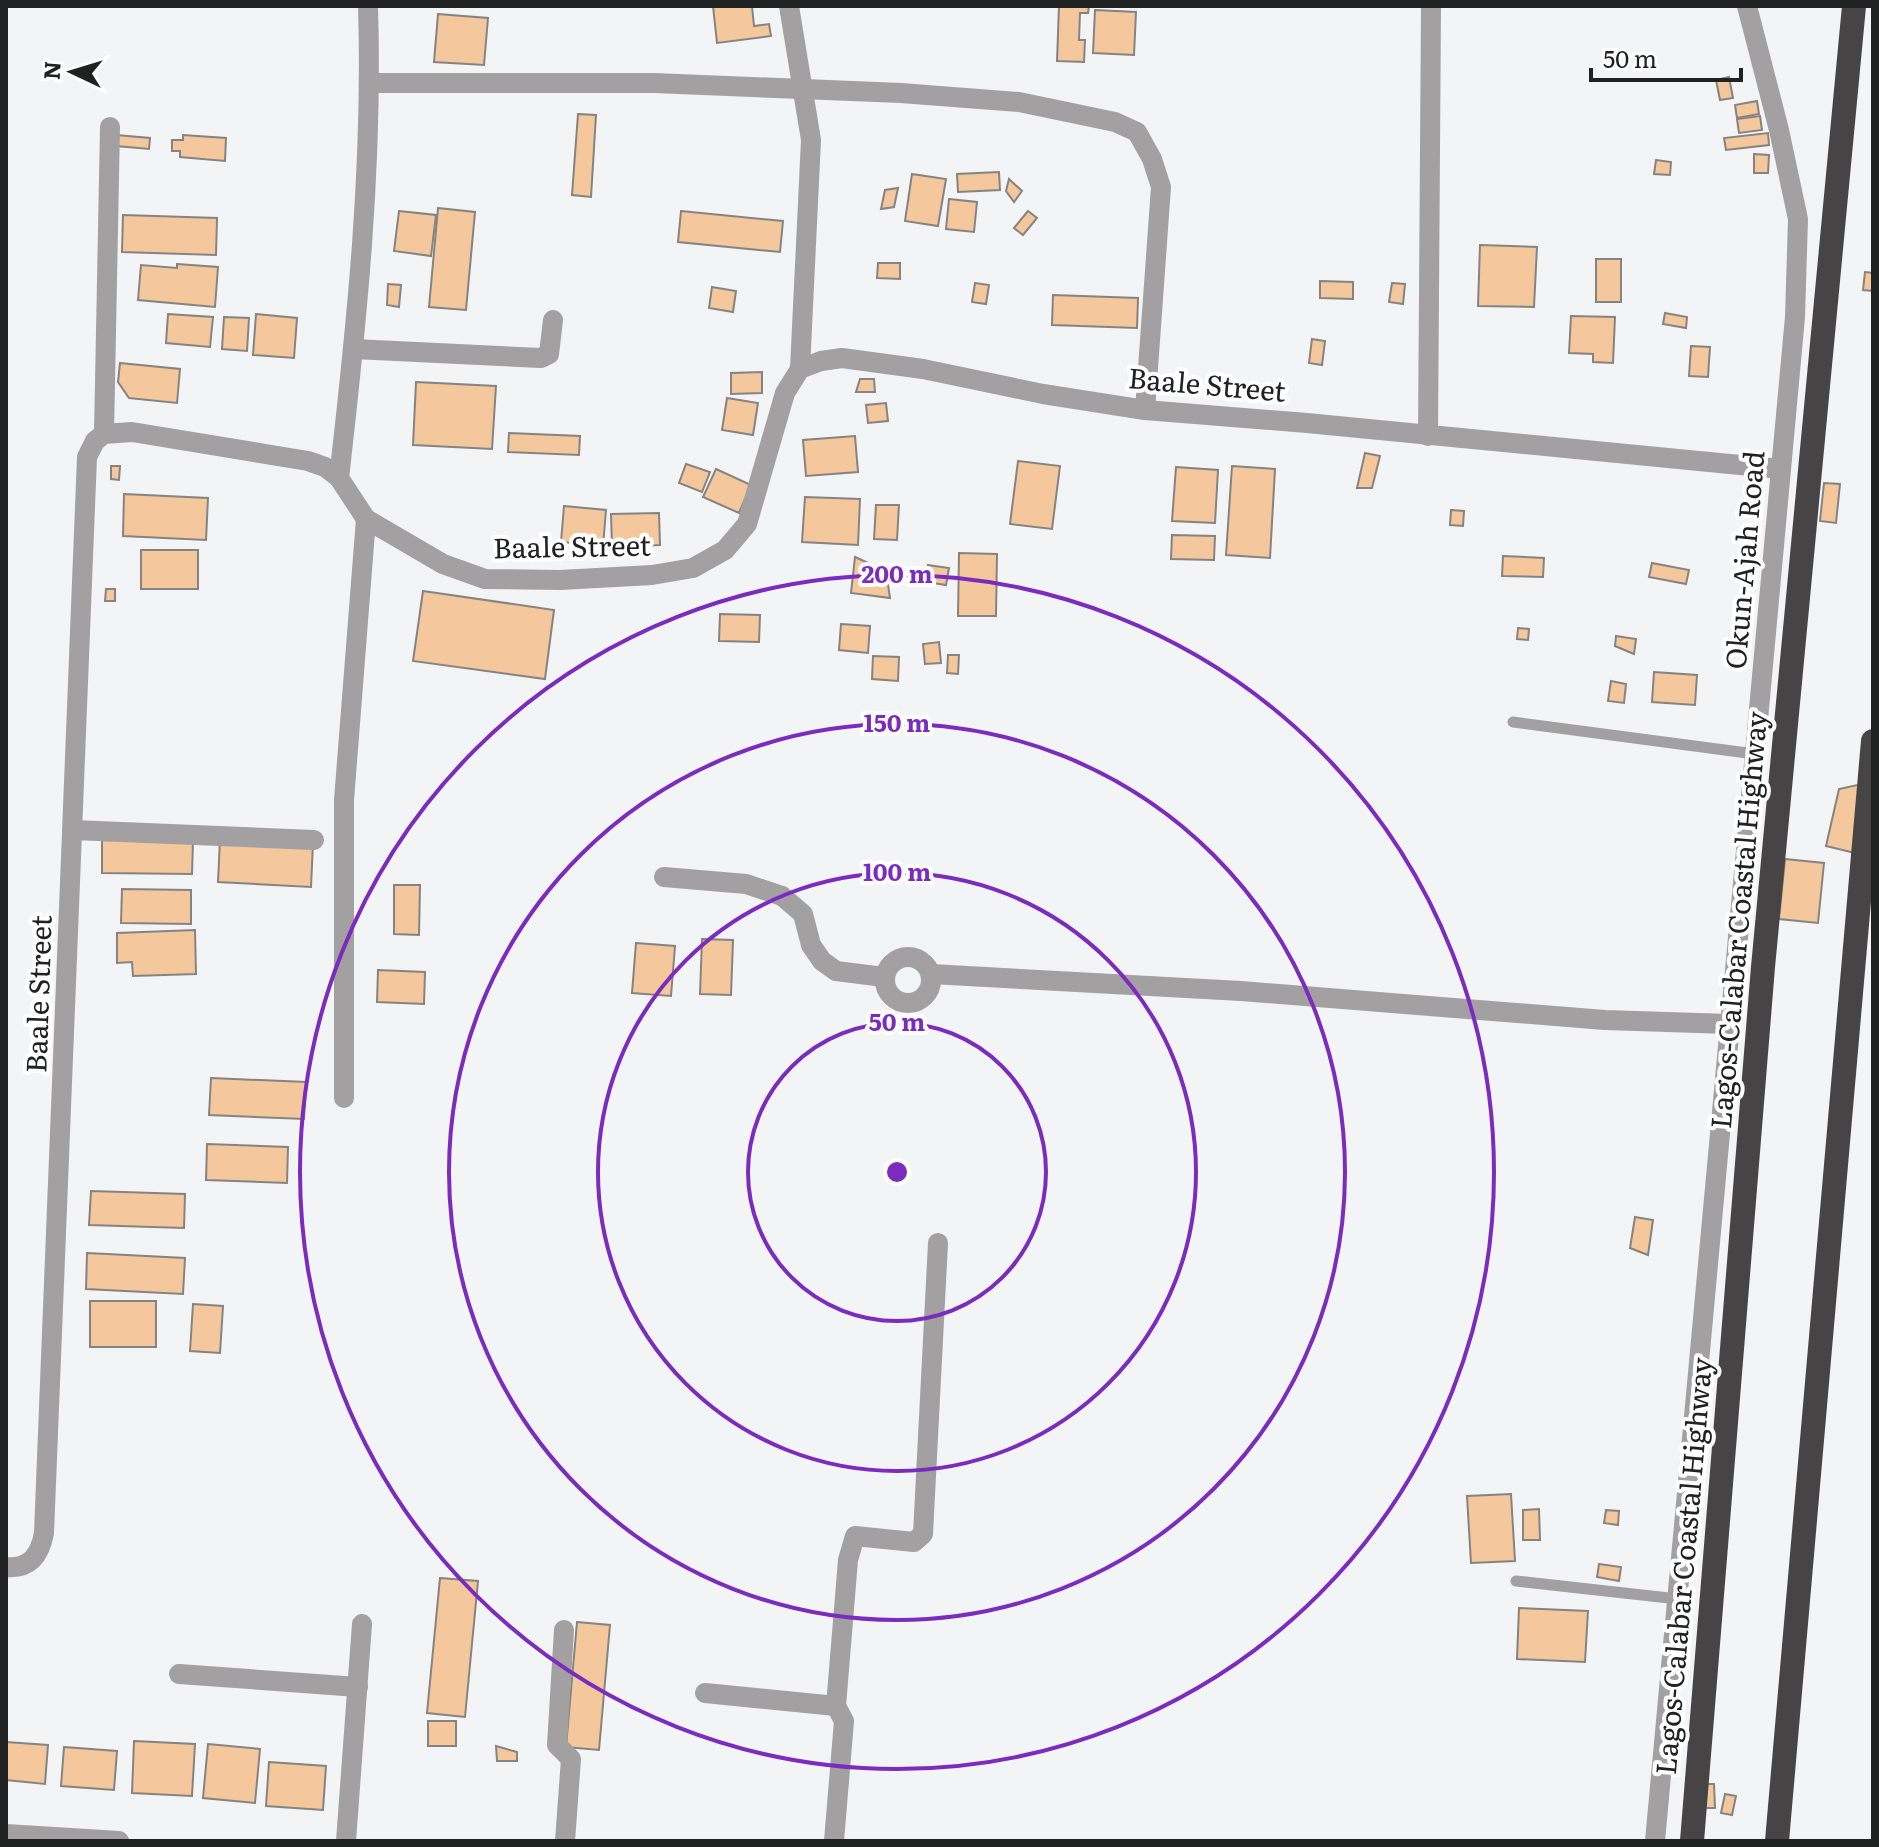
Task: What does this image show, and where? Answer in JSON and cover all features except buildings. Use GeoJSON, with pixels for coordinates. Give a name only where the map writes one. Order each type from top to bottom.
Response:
{"type":"FeatureCollection","features":[{"type":"Feature","properties":{"kind":"highway","name":"Lagos-Calabar Coastal Highway"},"geometry":{"type":"LineString","coordinates":[[1692,1841],[1763,967],[1854,6]]}},
{"type":"Feature","properties":{"kind":"highway"},"geometry":{"type":"LineString","coordinates":[[1777,1841],[1873,741]]}},
{"type":"Feature","properties":{"kind":"street"},"geometry":{"type":"LineString","coordinates":[[339,478],[354,349],[370,83],[368,6]]}},
{"type":"Feature","properties":{"kind":"street"},"geometry":{"type":"LineString","coordinates":[[789,6],[811,140],[800,369]]}},
{"type":"Feature","properties":{"kind":"street"},"geometry":{"type":"LineString","coordinates":[[1428,436],[1431,6]]}},
{"type":"Feature","properties":{"kind":"street","name":"Okun-Ajah Road"},"geometry":{"type":"LineString","coordinates":[[1655,1841],[1795,317],[1798,219],[1747,6]]}},
{"type":"Feature","properties":{"kind":"street"},"geometry":{"type":"LineString","coordinates":[[370,83],[591,81],[804,88],[1019,102],[1115,122],[1137,132],[1152,159],[1161,187],[1145,410]]}},
{"type":"Feature","properties":{"kind":"street"},"geometry":{"type":"LineString","coordinates":[[104,434],[110,127]]}},
{"type":"Feature","properties":{"kind":"street"},"geometry":{"type":"LineString","coordinates":[[354,349],[541,358],[549,354],[553,320]]}},
{"type":"Feature","properties":{"kind":"street","name":"Baale Street"},"geometry":{"type":"LineString","coordinates":[[6,1567],[17,1568],[32,1562],[41,1549],[45,1517],[87,457],[95,441],[104,434],[132,432],[162,435],[308,461],[325,467],[339,478],[366,519],[443,564],[485,579],[560,580],[652,575],[693,568],[725,550],[747,524],[785,393],[800,369],[821,361],[842,358],[923,369],[1043,394],[1145,410],[1781,469]]}},
{"type":"Feature","properties":{"kind":"street"},"geometry":{"type":"LineString","coordinates":[[344,1098],[344,800],[366,519]]}},
{"type":"Feature","properties":{"kind":"street"},"geometry":{"type":"LineString","coordinates":[[73,830],[314,840]]}},
{"type":"Feature","properties":{"kind":"street"},"geometry":{"type":"LineString","coordinates":[[664,877],[746,884],[782,896],[803,914],[811,945],[822,961],[836,971],[884,977]]}},
{"type":"Feature","properties":{"kind":"street"},"geometry":{"type":"LineString","coordinates":[[906,956],[922,960],[931,974],[929,990],[917,1002],[901,1002],[888,993],[884,977],[891,962],[906,956]]}},
{"type":"Feature","properties":{"kind":"street"},"geometry":{"type":"LineString","coordinates":[[931,974],[1241,991],[1605,1020],[1729,1024]]}},
{"type":"Feature","properties":{"kind":"street"},"geometry":{"type":"LineString","coordinates":[[834,1841],[844,1721],[836,1706],[848,1560],[855,1536],[914,1542],[923,1534],[938,1243]]}},
{"type":"Feature","properties":{"kind":"street"},"geometry":{"type":"LineString","coordinates":[[346,1841],[362,1624]]}},
{"type":"Feature","properties":{"kind":"street"},"geometry":{"type":"LineString","coordinates":[[564,1630],[557,1745],[571,1759],[565,1841]]}},
{"type":"Feature","properties":{"kind":"street"},"geometry":{"type":"LineString","coordinates":[[179,1674],[358,1687]]}},
{"type":"Feature","properties":{"kind":"street"},"geometry":{"type":"LineString","coordinates":[[705,1693],[836,1706]]}},
{"type":"Feature","properties":{"kind":"street"},"geometry":{"type":"LineString","coordinates":[[6,1834],[119,1841]]}},
{"type":"Feature","properties":{"kind":"lane"},"geometry":{"type":"LineString","coordinates":[[1513,722],[1755,754]]}},
{"type":"Feature","properties":{"kind":"lane"},"geometry":{"type":"LineString","coordinates":[[1516,1581],[1678,1599]]}}]}
